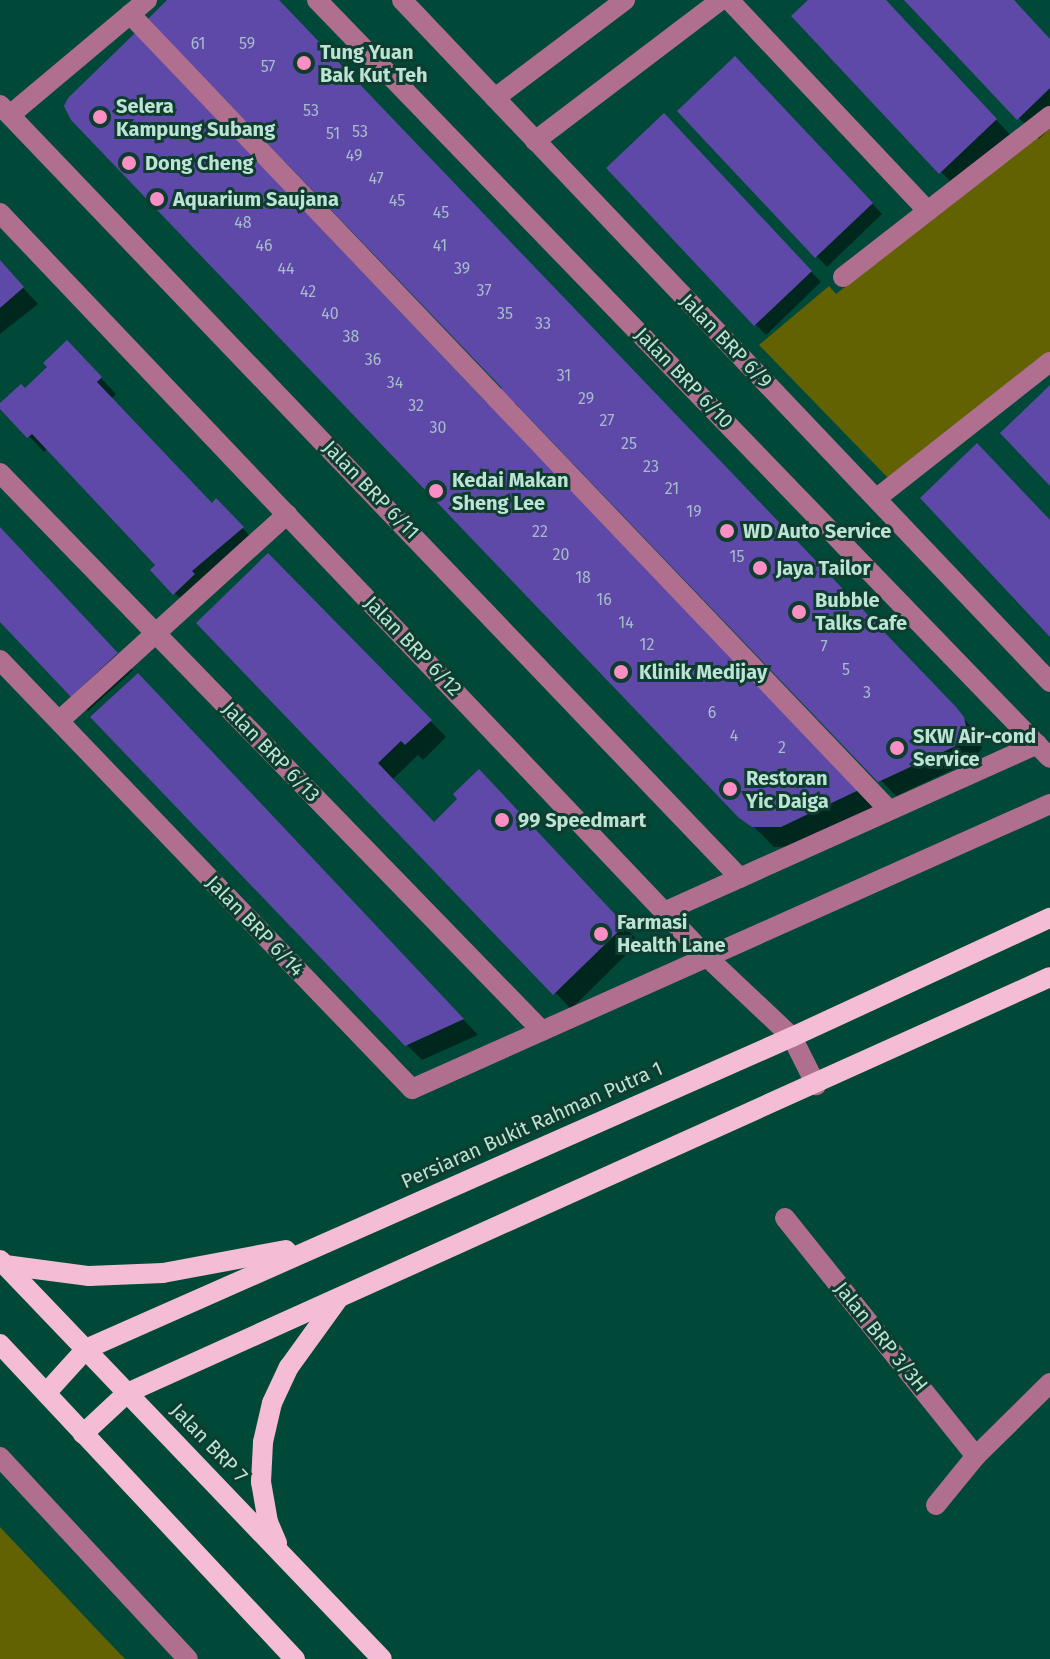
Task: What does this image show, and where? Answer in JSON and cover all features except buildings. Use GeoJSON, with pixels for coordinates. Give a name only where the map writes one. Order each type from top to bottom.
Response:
{"type":"FeatureCollection","features":[{"type":"Feature","properties":{"kind":"main road","name":"Persiaran Bukit Rahman Putra 1"},"geometry":{"type":"LineString","coordinates":[[47,1392],[86,1349],[792,1037],[1050,918]]}},
{"type":"Feature","properties":{"kind":"main road"},"geometry":{"type":"LineString","coordinates":[[83,1434],[127,1393],[1050,977]]}},
{"type":"Feature","properties":{"kind":"main road"},"geometry":{"type":"LineString","coordinates":[[2,1263],[89,1276],[163,1273],[228,1263],[332,1239]]}},
{"type":"Feature","properties":{"kind":"main road","name":"Jalan BRP 7"},"geometry":{"type":"LineString","coordinates":[[2,1263],[382,1659]]}},
{"type":"Feature","properties":{"kind":"main road"},"geometry":{"type":"LineString","coordinates":[[282,1555],[268,1522],[261,1482],[263,1442],[272,1403],[289,1367],[338,1299]]}},
{"type":"Feature","properties":{"kind":"main road"},"geometry":{"type":"LineString","coordinates":[[0,1344],[295,1659]]}},
{"type":"Feature","properties":{"kind":"street"},"geometry":{"type":"LineString","coordinates":[[5,110],[147,0]]}},
{"type":"Feature","properties":{"kind":"street","name":"Jalan BRP 6/10"},"geometry":{"type":"LineString","coordinates":[[317,0],[1044,751]]}},
{"type":"Feature","properties":{"kind":"street","name":"Jalan BRP 6/9"},"geometry":{"type":"LineString","coordinates":[[402,0],[1050,682]]}},
{"type":"Feature","properties":{"kind":"street"},"geometry":{"type":"LineString","coordinates":[[495,98],[625,0]]}},
{"type":"Feature","properties":{"kind":"street"},"geometry":{"type":"LineString","coordinates":[[535,141],[721,0]]}},
{"type":"Feature","properties":{"kind":"street"},"geometry":{"type":"LineString","coordinates":[[729,0],[928,211]]}},
{"type":"Feature","properties":{"kind":"street"},"geometry":{"type":"LineString","coordinates":[[130,14],[889,810]]}},
{"type":"Feature","properties":{"kind":"street","name":"Jalan BRP 6/11"},"geometry":{"type":"LineString","coordinates":[[5,110],[740,878]]}},
{"type":"Feature","properties":{"kind":"street"},"geometry":{"type":"LineString","coordinates":[[843,277],[1050,116]]}},
{"type":"Feature","properties":{"kind":"street","name":"Jalan BRP 6/12"},"geometry":{"type":"LineString","coordinates":[[0,213],[707,957],[792,1037],[816,1085]]}},
{"type":"Feature","properties":{"kind":"street"},"geometry":{"type":"LineString","coordinates":[[877,498],[1050,362]]}},
{"type":"Feature","properties":{"kind":"street","name":"Jalan BRP 6/13"},"geometry":{"type":"LineString","coordinates":[[0,473],[542,1031]]}},
{"type":"Feature","properties":{"kind":"street"},"geometry":{"type":"LineString","coordinates":[[59,721],[287,514]]}},
{"type":"Feature","properties":{"kind":"street","name":"Jalan BRP 6/14"},"geometry":{"type":"LineString","coordinates":[[0,660],[412,1089],[542,1031]]}},
{"type":"Feature","properties":{"kind":"street"},"geometry":{"type":"LineString","coordinates":[[666,911],[889,810],[1044,751]]}},
{"type":"Feature","properties":{"kind":"street"},"geometry":{"type":"LineString","coordinates":[[542,1031],[1050,804]]}},
{"type":"Feature","properties":{"kind":"street","name":"Jalan BRP 3/3H"},"geometry":{"type":"LineString","coordinates":[[785,1218],[976,1456]]}},
{"type":"Feature","properties":{"kind":"street"},"geometry":{"type":"LineString","coordinates":[[936,1505],[976,1456],[1050,1383]]}},
{"type":"Feature","properties":{"kind":"street"},"geometry":{"type":"LineString","coordinates":[[0,1457],[188,1659]]}},
{"type":"Feature","properties":{"kind":"shaded area"},"geometry":{"type":"Polygon","coordinates":[[[1050,126],[1050,353],[889,479],[759,345],[829,286],[836,294],[1050,126]]]}},
{"type":"Feature","properties":{"kind":"shaded area"},"geometry":{"type":"Polygon","coordinates":[[[0,1527],[102,1635],[125,1659],[0,1659],[0,1527]]]}},
{"type":"Feature","properties":{"kind":"place","name":"Tung Yuan Bak Kut Teh"},"geometry":{"type":"Point","coordinates":[304,63]}},
{"type":"Feature","properties":{"kind":"place","name":"Selera Kampung Subang"},"geometry":{"type":"Point","coordinates":[100,117]}},
{"type":"Feature","properties":{"kind":"place","name":"Dong Cheng"},"geometry":{"type":"Point","coordinates":[129,163]}},
{"type":"Feature","properties":{"kind":"place","name":"Aquarium Saujana"},"geometry":{"type":"Point","coordinates":[157,199]}},
{"type":"Feature","properties":{"kind":"place","name":"Kedai Makan Sheng Lee"},"geometry":{"type":"Point","coordinates":[436,491]}},
{"type":"Feature","properties":{"kind":"place","name":"WD Auto Service"},"geometry":{"type":"Point","coordinates":[727,531]}},
{"type":"Feature","properties":{"kind":"place","name":"Jaya Tailor"},"geometry":{"type":"Point","coordinates":[760,568]}},
{"type":"Feature","properties":{"kind":"place","name":"Bubble Talks Cafe"},"geometry":{"type":"Point","coordinates":[799,612]}},
{"type":"Feature","properties":{"kind":"place","name":"Klinik Medijay"},"geometry":{"type":"Point","coordinates":[621,672]}},
{"type":"Feature","properties":{"kind":"place","name":"SKW Air-cond Service"},"geometry":{"type":"Point","coordinates":[897,748]}},
{"type":"Feature","properties":{"kind":"place","name":"Restoran Yic Daiga"},"geometry":{"type":"Point","coordinates":[730,789]}},
{"type":"Feature","properties":{"kind":"place","name":"99 Speedmart"},"geometry":{"type":"Point","coordinates":[502,820]}},
{"type":"Feature","properties":{"kind":"place","name":"Farmasi Health Lane"},"geometry":{"type":"Point","coordinates":[601,934]}}]}
